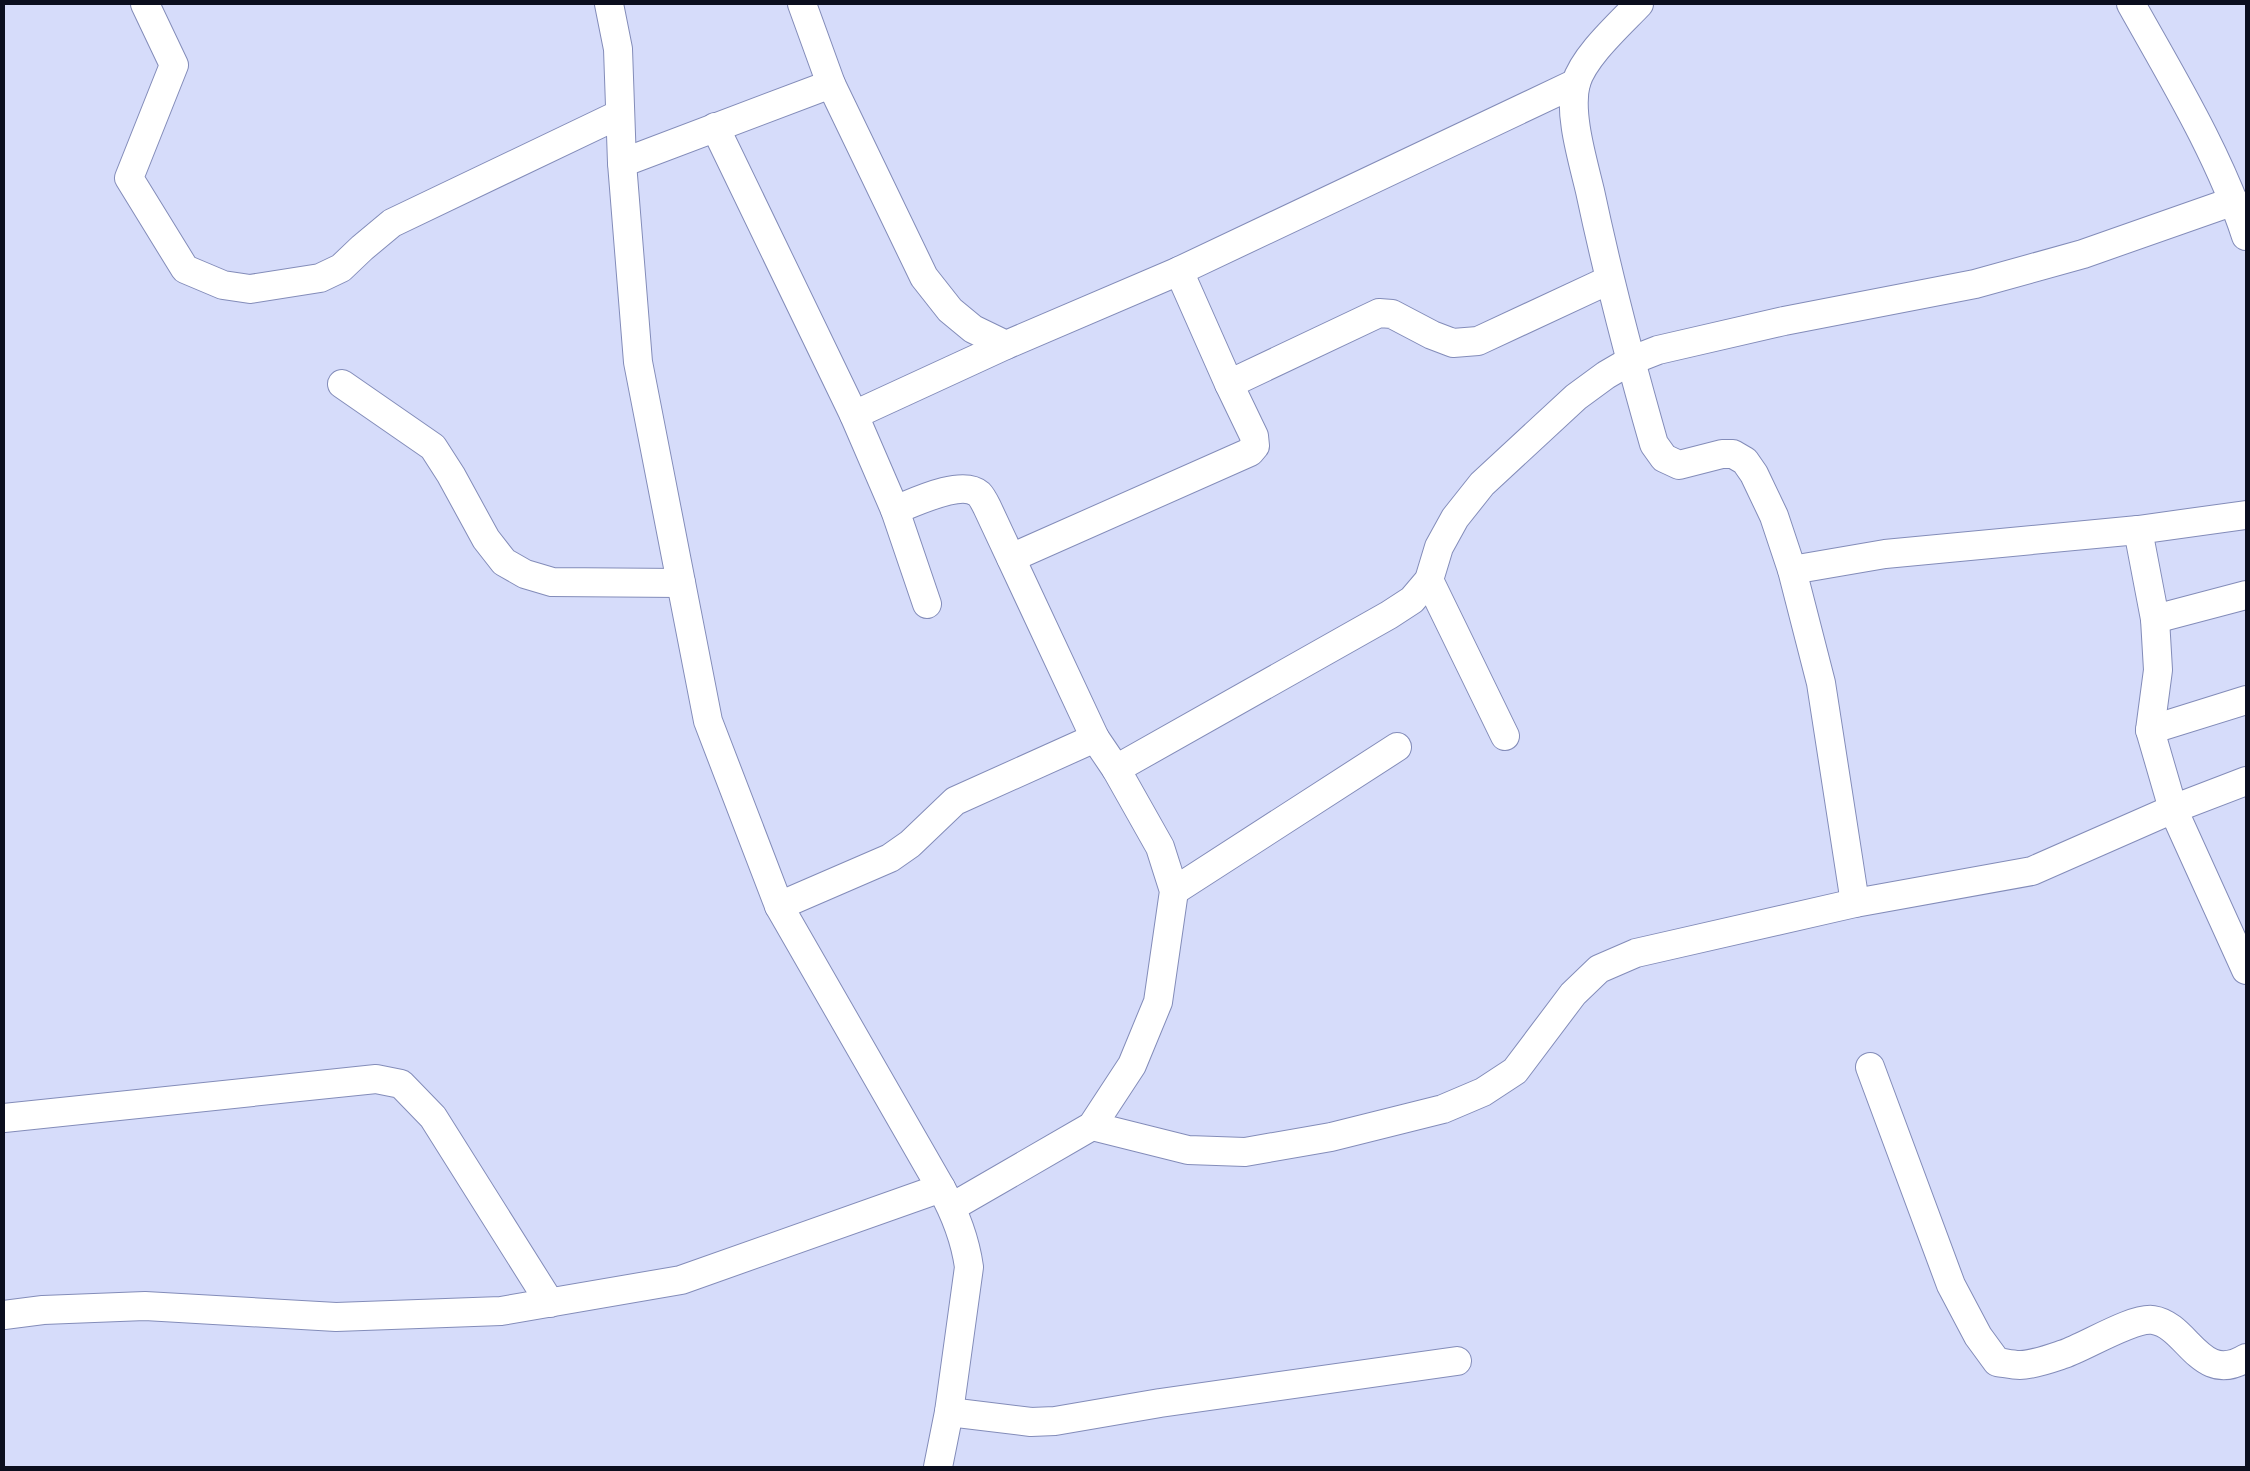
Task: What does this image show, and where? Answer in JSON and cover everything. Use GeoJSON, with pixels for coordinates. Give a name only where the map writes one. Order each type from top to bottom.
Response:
{"type":"FeatureCollection","features":[{"type":"Feature","properties":{"kind":"street"},"geometry":{"type":"LineString","coordinates":[[145,4],[174,66],[129,178],[185,269],[223,286],[250,290],[320,278],[341,268],[392,223],[620,114]]}},
{"type":"Feature","properties":{"kind":"street"},"geometry":{"type":"LineString","coordinates":[[609,4],[618,50],[622,163],[638,362],[708,721],[779,906],[947,1197],[966,1244],[969,1267],[950,1412],[938,1467]]}},
{"type":"Feature","properties":{"kind":"street"},"geometry":{"type":"LineString","coordinates":[[802,4],[831,84],[924,277],[950,310],[973,330],[1006,345]]}},
{"type":"Feature","properties":{"kind":"street"},"geometry":{"type":"LineString","coordinates":[[1639,4],[1592,54],[1576,83],[1574,110],[1609,280],[1654,444],[1664,458],[1679,465],[1727,454],[1733,454],[1745,461],[1754,474],[1774,516],[1792,570],[1821,683],[1855,903]]}},
{"type":"Feature","properties":{"kind":"street"},"geometry":{"type":"LineString","coordinates":[[2131,4],[2203,135],[2234,200],[2246,236]]}},
{"type":"Feature","properties":{"kind":"street"},"geometry":{"type":"LineString","coordinates":[[854,415],[1006,345],[1179,271],[1576,83]]}},
{"type":"Feature","properties":{"kind":"street"},"geometry":{"type":"LineString","coordinates":[[622,163],[715,126],[831,84]]}},
{"type":"Feature","properties":{"kind":"street"},"geometry":{"type":"LineString","coordinates":[[715,126],[854,415],[895,510],[927,604]]}},
{"type":"Feature","properties":{"kind":"street"},"geometry":{"type":"LineString","coordinates":[[1116,769],[1389,615],[1412,600],[1429,580],[1439,547],[1455,518],[1482,484],[1576,397],[1606,375],[1630,361],[1658,350],[1784,321],[1911,298],[1984,282],[2083,254],[2234,200]]}},
{"type":"Feature","properties":{"kind":"street"},"geometry":{"type":"LineString","coordinates":[[1011,558],[1250,452],[1255,446],[1254,436],[1179,271]]}},
{"type":"Feature","properties":{"kind":"street"},"geometry":{"type":"LineString","coordinates":[[1229,384],[1379,313],[1392,314],[1432,336],[1453,343],[1478,342],[1609,280]]}},
{"type":"Feature","properties":{"kind":"street"},"geometry":{"type":"LineString","coordinates":[[342,384],[433,447],[451,475],[486,539],[504,562],[525,574],[552,582],[681,583]]}},
{"type":"Feature","properties":{"kind":"street"},"geometry":{"type":"LineString","coordinates":[[4,1315],[43,1310],[145,1306],[336,1317],[501,1310],[550,1303],[681,1280],[947,1197],[1092,1126],[1132,1065],[1158,1002],[1174,891],[1160,847],[1116,769],[1095,738],[979,494],[967,488],[945,492],[895,510]]}},
{"type":"Feature","properties":{"kind":"street"},"geometry":{"type":"LineString","coordinates":[[1792,570],[1885,554],[2138,530],[2246,515]]}},
{"type":"Feature","properties":{"kind":"street"},"geometry":{"type":"LineString","coordinates":[[2138,530],[2155,619],[2158,670],[2150,730],[2172,809],[2246,970]]}},
{"type":"Feature","properties":{"kind":"street"},"geometry":{"type":"LineString","coordinates":[[1429,580],[1505,736]]}},
{"type":"Feature","properties":{"kind":"street"},"geometry":{"type":"LineString","coordinates":[[2155,619],[2246,595]]}},
{"type":"Feature","properties":{"kind":"street"},"geometry":{"type":"LineString","coordinates":[[2150,730],[2246,700]]}},
{"type":"Feature","properties":{"kind":"street"},"geometry":{"type":"LineString","coordinates":[[779,906],[890,858],[910,844],[955,801],[1095,738]]}},
{"type":"Feature","properties":{"kind":"street"},"geometry":{"type":"LineString","coordinates":[[1174,891],[1397,748]]}},
{"type":"Feature","properties":{"kind":"street"},"geometry":{"type":"LineString","coordinates":[[1092,1126],[1188,1150],[1245,1152],[1331,1137],[1443,1109],[1483,1092],[1515,1070],[1573,994],[1599,969],[1636,952],[1855,903],[2032,871],[2172,809],[2246,781]]}},
{"type":"Feature","properties":{"kind":"street"},"geometry":{"type":"LineString","coordinates":[[1870,1067],[1952,1285],[1978,1336],[1997,1362],[2021,1365],[2065,1354],[2132,1324],[2151,1320],[2169,1326],[2206,1361],[2223,1365],[2246,1358]]}},
{"type":"Feature","properties":{"kind":"street"},"geometry":{"type":"LineString","coordinates":[[4,1118],[376,1079],[401,1084],[433,1117],[550,1303]]}},
{"type":"Feature","properties":{"kind":"street"},"geometry":{"type":"LineString","coordinates":[[950,1412],[1031,1422],[1055,1421],[1160,1403],[1457,1361]]}}]}
